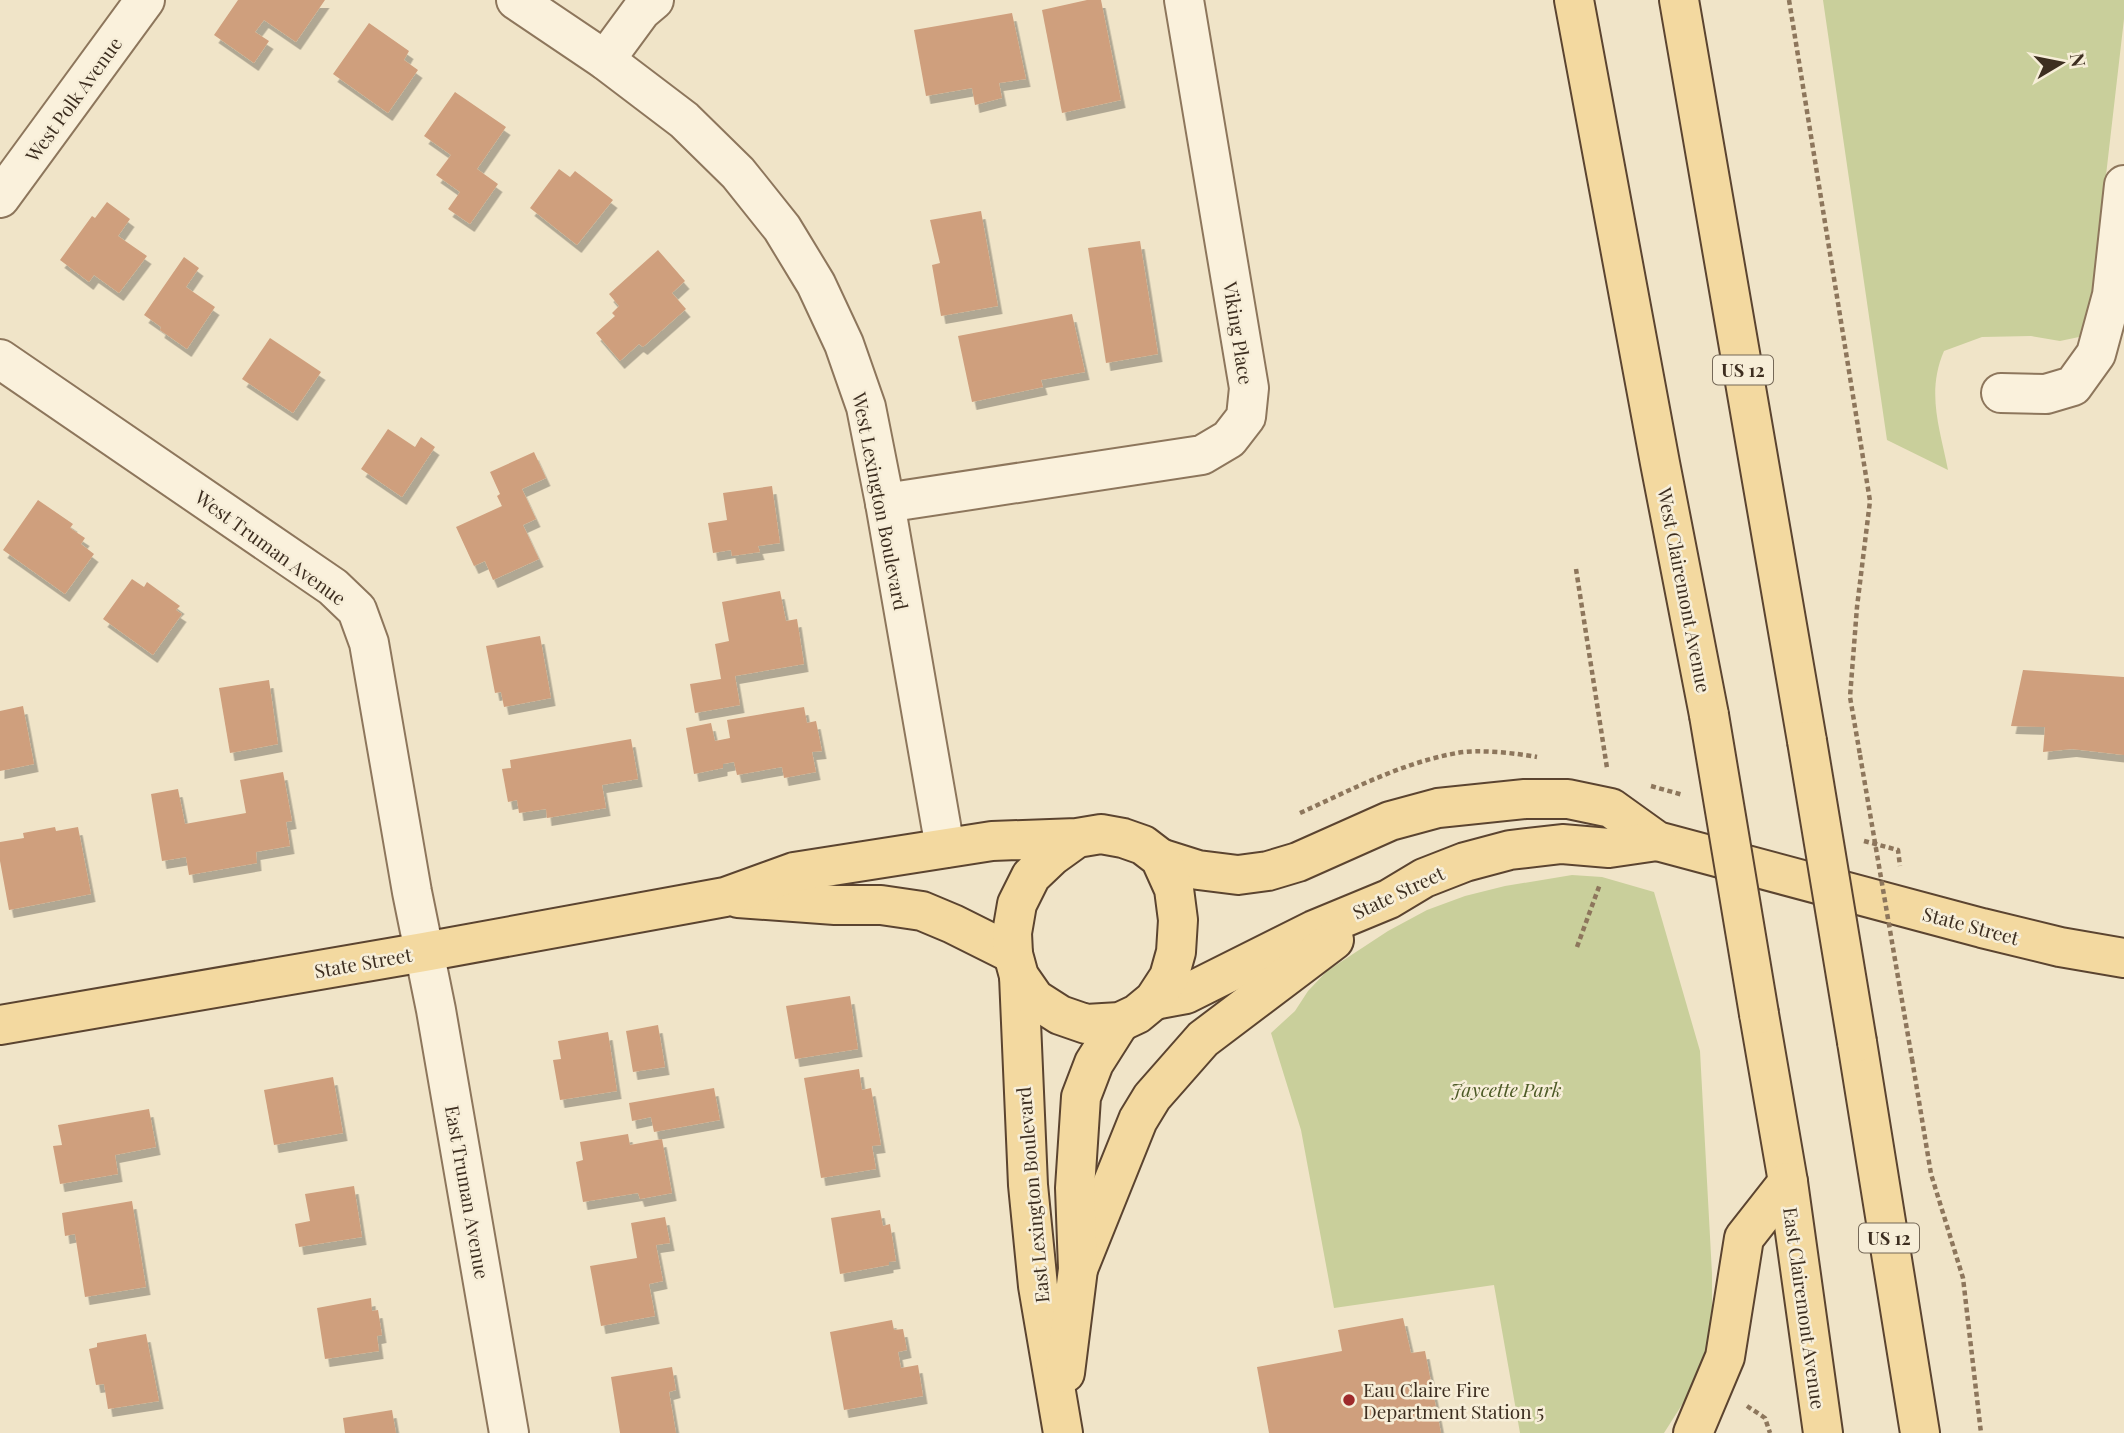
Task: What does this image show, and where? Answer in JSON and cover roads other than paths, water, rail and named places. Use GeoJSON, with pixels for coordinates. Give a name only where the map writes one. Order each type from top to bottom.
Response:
{"type":"FeatureCollection","features":[{"type":"Feature","properties":{"kind":"main road","name":"West Clairemont Avenue"},"geometry":{"type":"LineString","coordinates":[[1574,0],[1709,715],[1788,1182]]}},
{"type":"Feature","properties":{"kind":"main road","name":"US 12"},"geometry":{"type":"LineString","coordinates":[[1679,0],[1807,741],[1920,1433]]}},
{"type":"Feature","properties":{"kind":"main road","name":"State Street"},"geometry":{"type":"LineString","coordinates":[[1160,859],[1198,870],[1237,875],[1268,871],[1298,862],[1390,821],[1438,808],[1524,799],[1568,799],[1611,808],[1657,841],[1982,929],[2124,958]]}},
{"type":"Feature","properties":{"kind":"main road"},"geometry":{"type":"LineString","coordinates":[[1101,834],[1143,845],[1160,859],[1174,889],[1178,920],[1176,951],[1169,977],[1154,1000],[1137,1014],[1120,1022],[1086,1024],[1060,1015],[1035,999],[1016,965],[1012,933],[1017,904],[1031,876],[1077,838],[1101,834]]}},
{"type":"Feature","properties":{"kind":"main road","name":"State Street"},"geometry":{"type":"LineString","coordinates":[[0,1024],[424,952],[725,897],[794,872],[992,841],[1077,838]]}},
{"type":"Feature","properties":{"kind":"main road","name":"State Street"},"geometry":{"type":"LineString","coordinates":[[1154,1000],[1186,994],[1314,930],[1389,899],[1424,878],[1465,862],[1510,850],[1562,844],[1609,848],[1657,841]]}},
{"type":"Feature","properties":{"kind":"main road","name":"State Street"},"geometry":{"type":"LineString","coordinates":[[725,897],[835,905],[881,905],[922,911],[953,924],[1016,965]]}},
{"type":"Feature","properties":{"kind":"main road"},"geometry":{"type":"LineString","coordinates":[[1078,1269],[1138,1120],[1152,1097],[1203,1039],[1389,899]]}},
{"type":"Feature","properties":{"kind":"main road","name":"East Lexington Boulevard"},"geometry":{"type":"LineString","coordinates":[[1016,965],[1028,1185],[1038,1286],[1064,1426]]}},
{"type":"Feature","properties":{"kind":"main road","name":"East Lexington Boulevard"},"geometry":{"type":"LineString","coordinates":[[1064,1426],[1078,1269],[1075,1188],[1081,1097],[1094,1063],[1120,1022]]}},
{"type":"Feature","properties":{"kind":"main road"},"geometry":{"type":"LineString","coordinates":[[1693,1433],[1726,1357],[1744,1238],[1788,1182]]}},
{"type":"Feature","properties":{"kind":"main road","name":"East Clairemont Avenue"},"geometry":{"type":"LineString","coordinates":[[1788,1182],[1823,1433]]}},
{"type":"Feature","properties":{"kind":"street","name":"West Polk Avenue"},"geometry":{"type":"LineString","coordinates":[[0,198],[145,0]]}},
{"type":"Feature","properties":{"kind":"street","name":"West Lexington Boulevard"},"geometry":{"type":"LineString","coordinates":[[516,0],[605,60],[684,120],[738,173],[782,228],[816,284],[844,344],[866,407],[886,503],[945,848]]}},
{"type":"Feature","properties":{"kind":"street"},"geometry":{"type":"LineString","coordinates":[[605,60],[641,10],[654,0]]}},
{"type":"Feature","properties":{"kind":"street","name":"Viking Place"},"geometry":{"type":"LineString","coordinates":[[886,503],[1202,455],[1229,439],[1246,417],[1249,388],[1184,0]]}},
{"type":"Feature","properties":{"kind":"street"},"geometry":{"type":"LineString","coordinates":[[2001,393],[2046,394],[2073,386],[2096,354],[2112,295],[2124,185]]}},
{"type":"Feature","properties":{"kind":"street","name":"West Truman Avenue"},"geometry":{"type":"LineString","coordinates":[[0,359],[334,587],[357,610],[369,643],[424,952]]}},
{"type":"Feature","properties":{"kind":"street","name":"East Truman Avenue"},"geometry":{"type":"LineString","coordinates":[[424,952],[509,1433]]}},
{"type":"Feature","properties":{"kind":"place","name":"Eau Claire Fire Department Station 5"},"geometry":{"type":"Point","coordinates":[1349,1400]}},
{"type":"Feature","properties":{"kind":"park label","name":"Jaycette Park"},"geometry":{"type":"Point","coordinates":[1506,1089]}}]}
